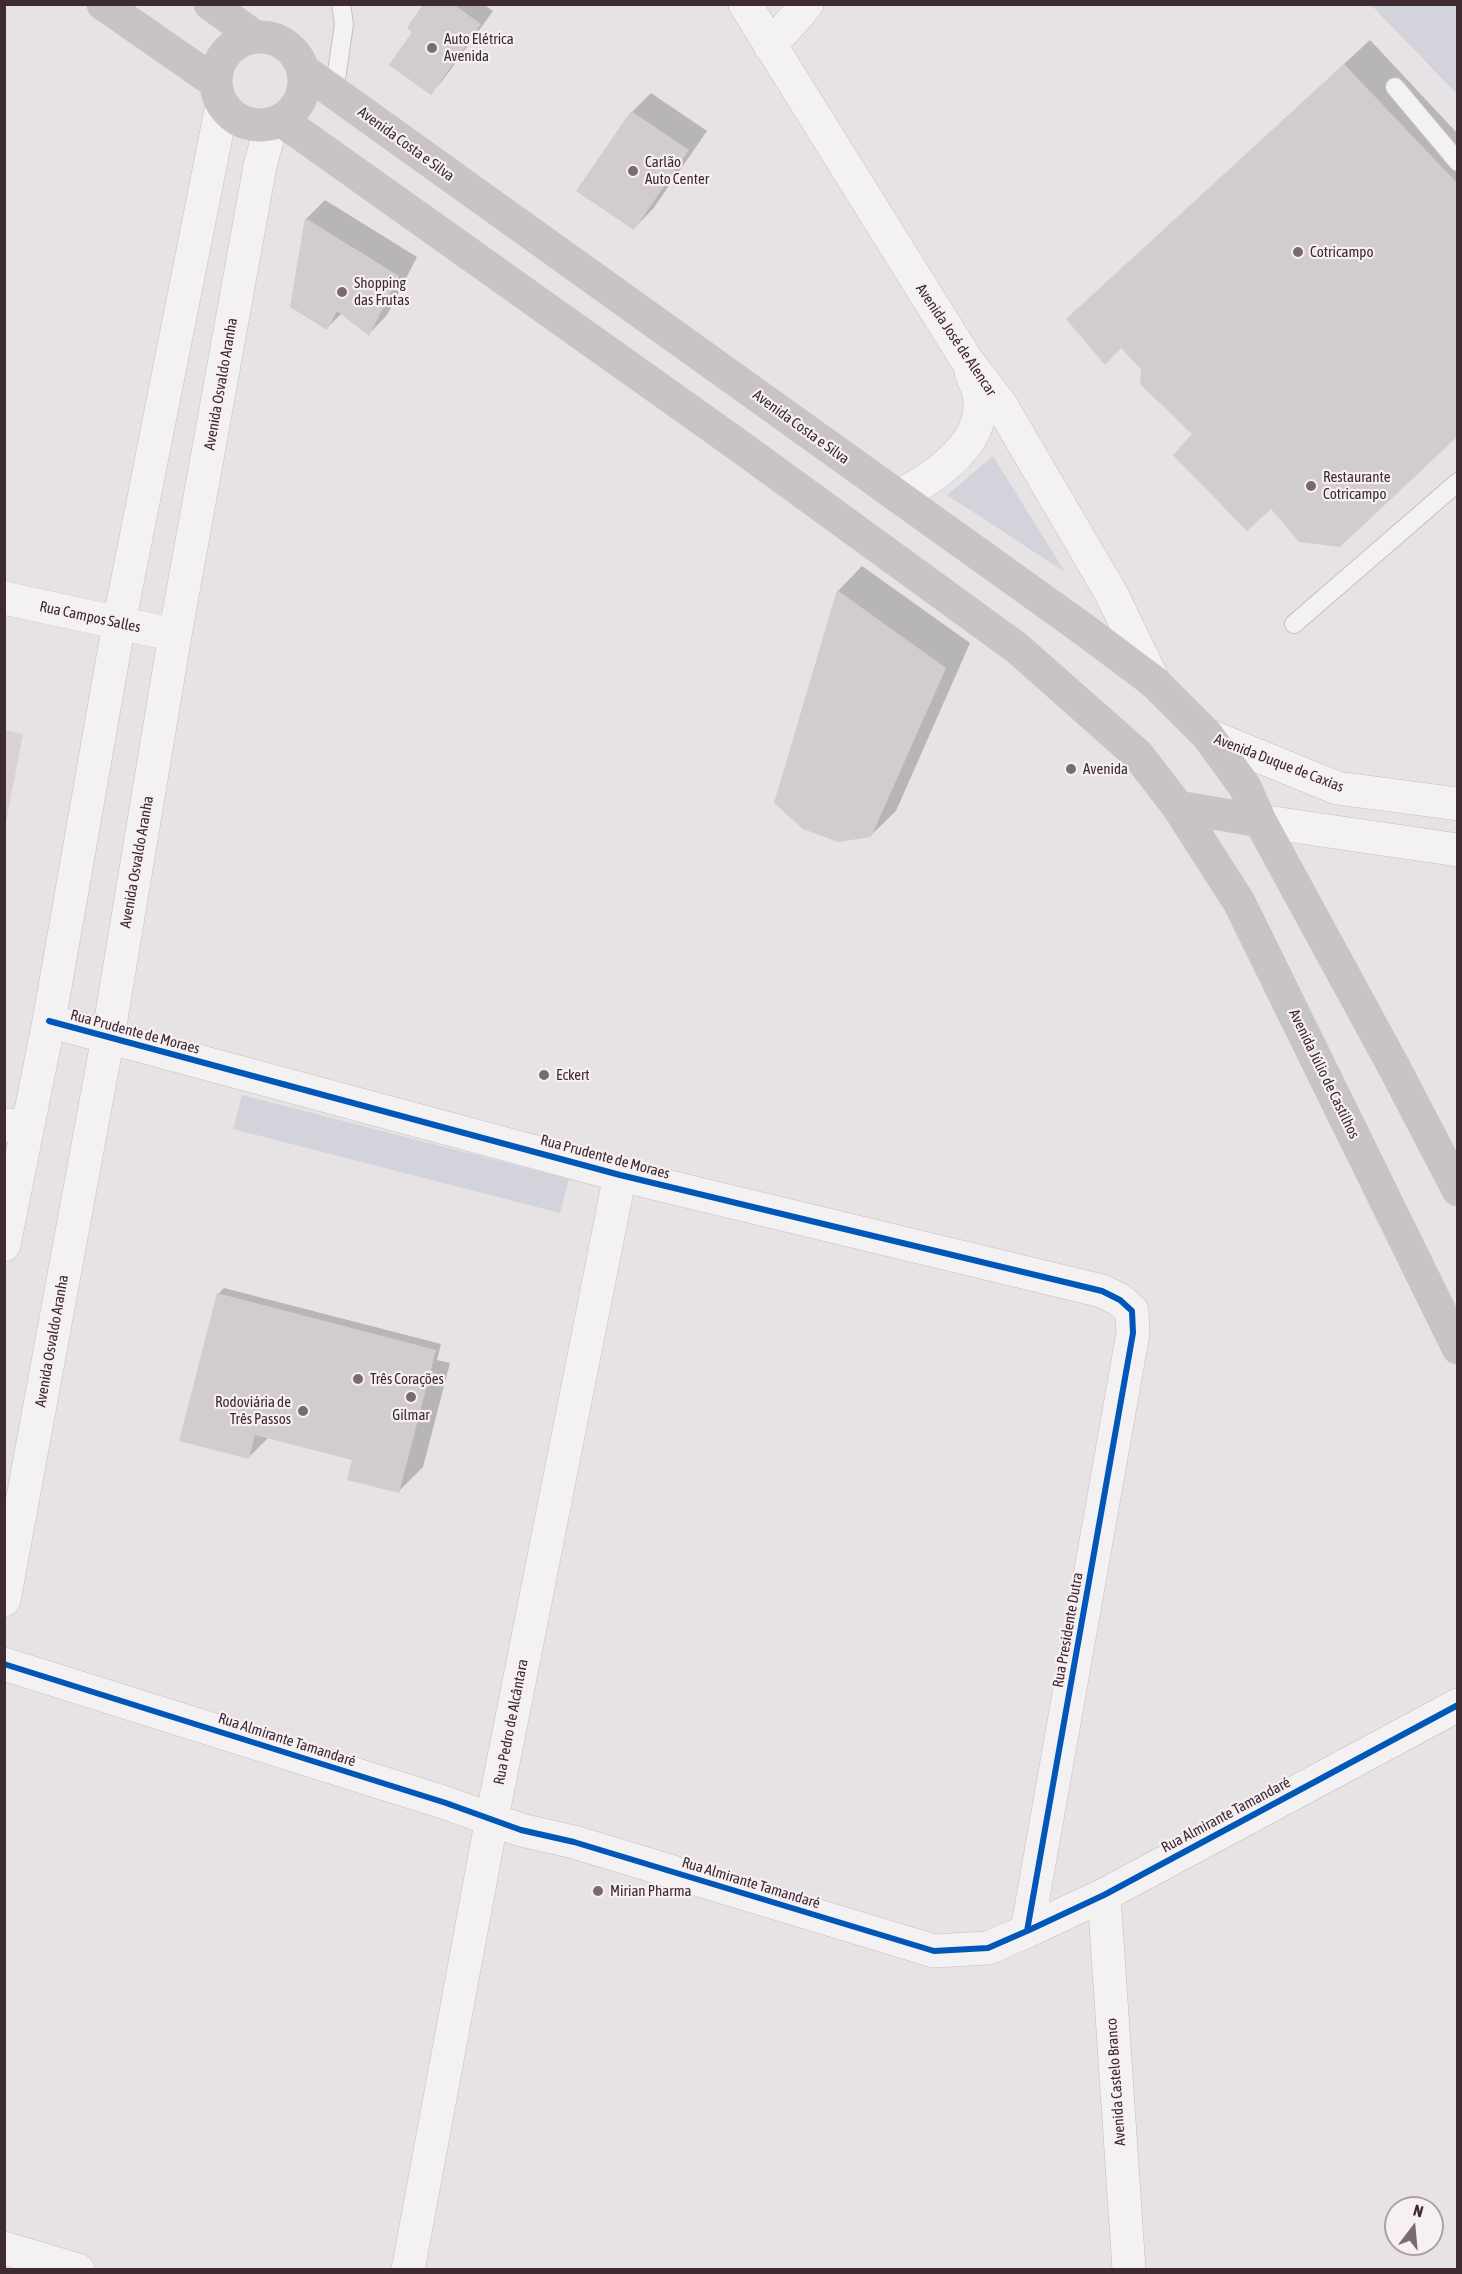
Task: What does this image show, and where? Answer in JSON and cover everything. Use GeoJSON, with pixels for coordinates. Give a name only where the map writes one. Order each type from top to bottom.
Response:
{"type":"FeatureCollection","features":[{"type":"Feature","properties":{"kind":"main road"},"geometry":{"type":"LineString","coordinates":[[103,4],[219,93],[233,116],[245,123],[276,122],[290,113],[303,93],[303,70],[290,48],[267,37],[254,36],[243,39],[226,52],[216,70],[219,93]]}},
{"type":"Feature","properties":{"kind":"main road"},"geometry":{"type":"LineString","coordinates":[[210,4],[254,36]]}},
{"type":"Feature","properties":{"kind":"main road","name":"Avenida Costa e Silva"},"geometry":{"type":"LineString","coordinates":[[303,70],[1154,682],[1207,735],[1245,787],[1260,821]]}},
{"type":"Feature","properties":{"kind":"main road"},"geometry":{"type":"LineString","coordinates":[[276,122],[738,445],[1017,648],[1138,754],[1178,807],[1260,821],[1458,1190]]}},
{"type":"Feature","properties":{"kind":"main road","name":"Avenida Júlio de Castilhos"},"geometry":{"type":"LineString","coordinates":[[1178,807],[1239,902],[1458,1348]]}},
{"type":"Feature","properties":{"kind":"street","name":"Avenida José de Alencar"},"geometry":{"type":"LineString","coordinates":[[745,4],[966,359],[1001,405],[1018,433],[1111,593],[1154,682]]}},
{"type":"Feature","properties":{"kind":"street"},"geometry":{"type":"LineString","coordinates":[[770,46],[807,4]]}},
{"type":"Feature","properties":{"kind":"street"},"geometry":{"type":"LineString","coordinates":[[4,1245],[16,1126],[49,1021],[119,623],[219,93]]}},
{"type":"Feature","properties":{"kind":"street","name":"Avenida Osvaldo Aranha"},"geometry":{"type":"LineString","coordinates":[[4,1600],[108,1037],[175,635],[260,166],[276,122]]}},
{"type":"Feature","properties":{"kind":"street"},"geometry":{"type":"LineString","coordinates":[[898,496],[921,485],[955,459],[970,437],[979,415],[979,394],[966,359]]}},
{"type":"Feature","properties":{"kind":"street","name":"Rua Campos Salles"},"geometry":{"type":"LineString","coordinates":[[4,598],[175,635]]}},
{"type":"Feature","properties":{"kind":"street","name":"Avenida Duque de Caxias"},"geometry":{"type":"LineString","coordinates":[[1207,735],[1337,788],[1458,804]]}},
{"type":"Feature","properties":{"kind":"street"},"geometry":{"type":"LineString","coordinates":[[1331,832],[1337,788]]}},
{"type":"Feature","properties":{"kind":"street"},"geometry":{"type":"LineString","coordinates":[[1260,821],[1458,849]]}},
{"type":"Feature","properties":{"kind":"street","name":"Rua Prudente de Moraes"},"geometry":{"type":"LineString","coordinates":[[49,1021],[620,1175],[1102,1291],[1120,1300],[1132,1311],[1133,1333]]}},
{"type":"Feature","properties":{"kind":"street","name":"Rua Pedro de Alcântara"},"geometry":{"type":"LineString","coordinates":[[408,2270],[492,1818],[620,1175]]}},
{"type":"Feature","properties":{"kind":"street","name":"Rua Presidente Dutra"},"geometry":{"type":"LineString","coordinates":[[1027,1931],[1133,1333]]}},
{"type":"Feature","properties":{"kind":"street","name":"Rua Almirante Tamandaré"},"geometry":{"type":"LineString","coordinates":[[4,1664],[492,1818],[520,1830],[574,1842],[934,1951],[988,1948],[1104,1895],[1458,1705]]}},
{"type":"Feature","properties":{"kind":"street","name":"Avenida Castelo Branco"},"geometry":{"type":"LineString","coordinates":[[1104,1895],[1129,2270]]}},
{"type":"Feature","properties":{"kind":"street"},"geometry":{"type":"LineString","coordinates":[[4,2248],[78,2270]]}},
{"type":"Feature","properties":{"kind":"lane"},"geometry":{"type":"LineString","coordinates":[[334,93],[344,24],[340,4]]}},
{"type":"Feature","properties":{"kind":"lane"},"geometry":{"type":"LineString","coordinates":[[1395,87],[1458,162]]}},
{"type":"Feature","properties":{"kind":"lane"},"geometry":{"type":"LineString","coordinates":[[1294,624],[1458,482]]}},
{"type":"Feature","properties":{"kind":"shaded area"},"geometry":{"type":"Polygon","coordinates":[[[1372,5],[1457,5],[1457,94],[1373,7],[1372,5]]]}},
{"type":"Feature","properties":{"kind":"shaded area"},"geometry":{"type":"Polygon","coordinates":[[[993,456],[1065,572],[947,495],[993,456]]]}},
{"type":"Feature","properties":{"kind":"shaded area"},"geometry":{"type":"Polygon","coordinates":[[[4,730],[23,734],[5,828],[4,730]]]}},
{"type":"Feature","properties":{"kind":"shaded area"},"geometry":{"type":"Polygon","coordinates":[[[242,1095],[569,1179],[560,1213],[233,1129],[242,1095]]]}},
{"type":"Feature","properties":{"kind":"building","name":"Auto Elétrica Avenida"},"geometry":{"type":"Polygon","coordinates":[[[423,4],[453,4],[481,24],[431,95],[389,65],[412,32],[407,28],[423,4]]]}},
{"type":"Feature","properties":{"kind":"building","name":"Cotricampo"},"geometry":{"type":"Polygon","coordinates":[[[1344,64],[1458,184],[1458,436],[1340,547],[1299,542],[1271,509],[1247,531],[1173,455],[1192,434],[1140,384],[1141,369],[1121,348],[1105,365],[1066,319],[1344,64]]]}},
{"type":"Feature","properties":{"kind":"building","name":"Carlão Auto Center"},"geometry":{"type":"Polygon","coordinates":[[[631,111],[689,150],[634,230],[576,191],[631,111]]]}},
{"type":"Feature","properties":{"kind":"building","name":"Shopping das Frutas"},"geometry":{"type":"Polygon","coordinates":[[[305,218],[399,276],[369,336],[337,311],[327,330],[290,307],[305,218]]]}},
{"type":"Feature","properties":{"kind":"building"},"geometry":{"type":"Polygon","coordinates":[[[837,590],[946,668],[871,837],[838,842],[803,829],[774,803],[837,590]]]}},
{"type":"Feature","properties":{"kind":"building","name":"Rodoviária de Três Passos"},"geometry":{"type":"Polygon","coordinates":[[[217,1293],[436,1350],[399,1493],[347,1480],[352,1460],[255,1435],[249,1459],[179,1441],[217,1293]]]}},
{"type":"Feature","properties":{"kind":"cycle path"},"geometry":{"type":"LineString","coordinates":[[49,1021],[620,1175],[1102,1291],[1120,1300],[1132,1311],[1133,1333],[1027,1931]]}},
{"type":"Feature","properties":{"kind":"cycle path"},"geometry":{"type":"LineString","coordinates":[[4,1664],[446,1803],[521,1830],[574,1842],[934,1951],[988,1948],[1104,1895],[1458,1705]]}},
{"type":"Feature","properties":{"kind":"place","name":"Auto Elétrica Avenida"},"geometry":{"type":"Point","coordinates":[432,48]}},
{"type":"Feature","properties":{"kind":"place","name":"Carlão Auto Center"},"geometry":{"type":"Point","coordinates":[633,171]}},
{"type":"Feature","properties":{"kind":"place","name":"Cotricampo"},"geometry":{"type":"Point","coordinates":[1298,252]}},
{"type":"Feature","properties":{"kind":"place","name":"Shopping das Frutas"},"geometry":{"type":"Point","coordinates":[342,292]}},
{"type":"Feature","properties":{"kind":"place","name":"Restaurante Cotricampo"},"geometry":{"type":"Point","coordinates":[1311,486]}},
{"type":"Feature","properties":{"kind":"place","name":"Avenida"},"geometry":{"type":"Point","coordinates":[1071,769]}},
{"type":"Feature","properties":{"kind":"place","name":"Eckert"},"geometry":{"type":"Point","coordinates":[544,1075]}},
{"type":"Feature","properties":{"kind":"place","name":"Três Corações"},"geometry":{"type":"Point","coordinates":[358,1379]}},
{"type":"Feature","properties":{"kind":"place","name":"Gilmar"},"geometry":{"type":"Point","coordinates":[411,1397]}},
{"type":"Feature","properties":{"kind":"place","name":"Rodoviária de Três Passos"},"geometry":{"type":"Point","coordinates":[303,1411]}},
{"type":"Feature","properties":{"kind":"place","name":"Mirian Pharma"},"geometry":{"type":"Point","coordinates":[598,1891]}}]}
